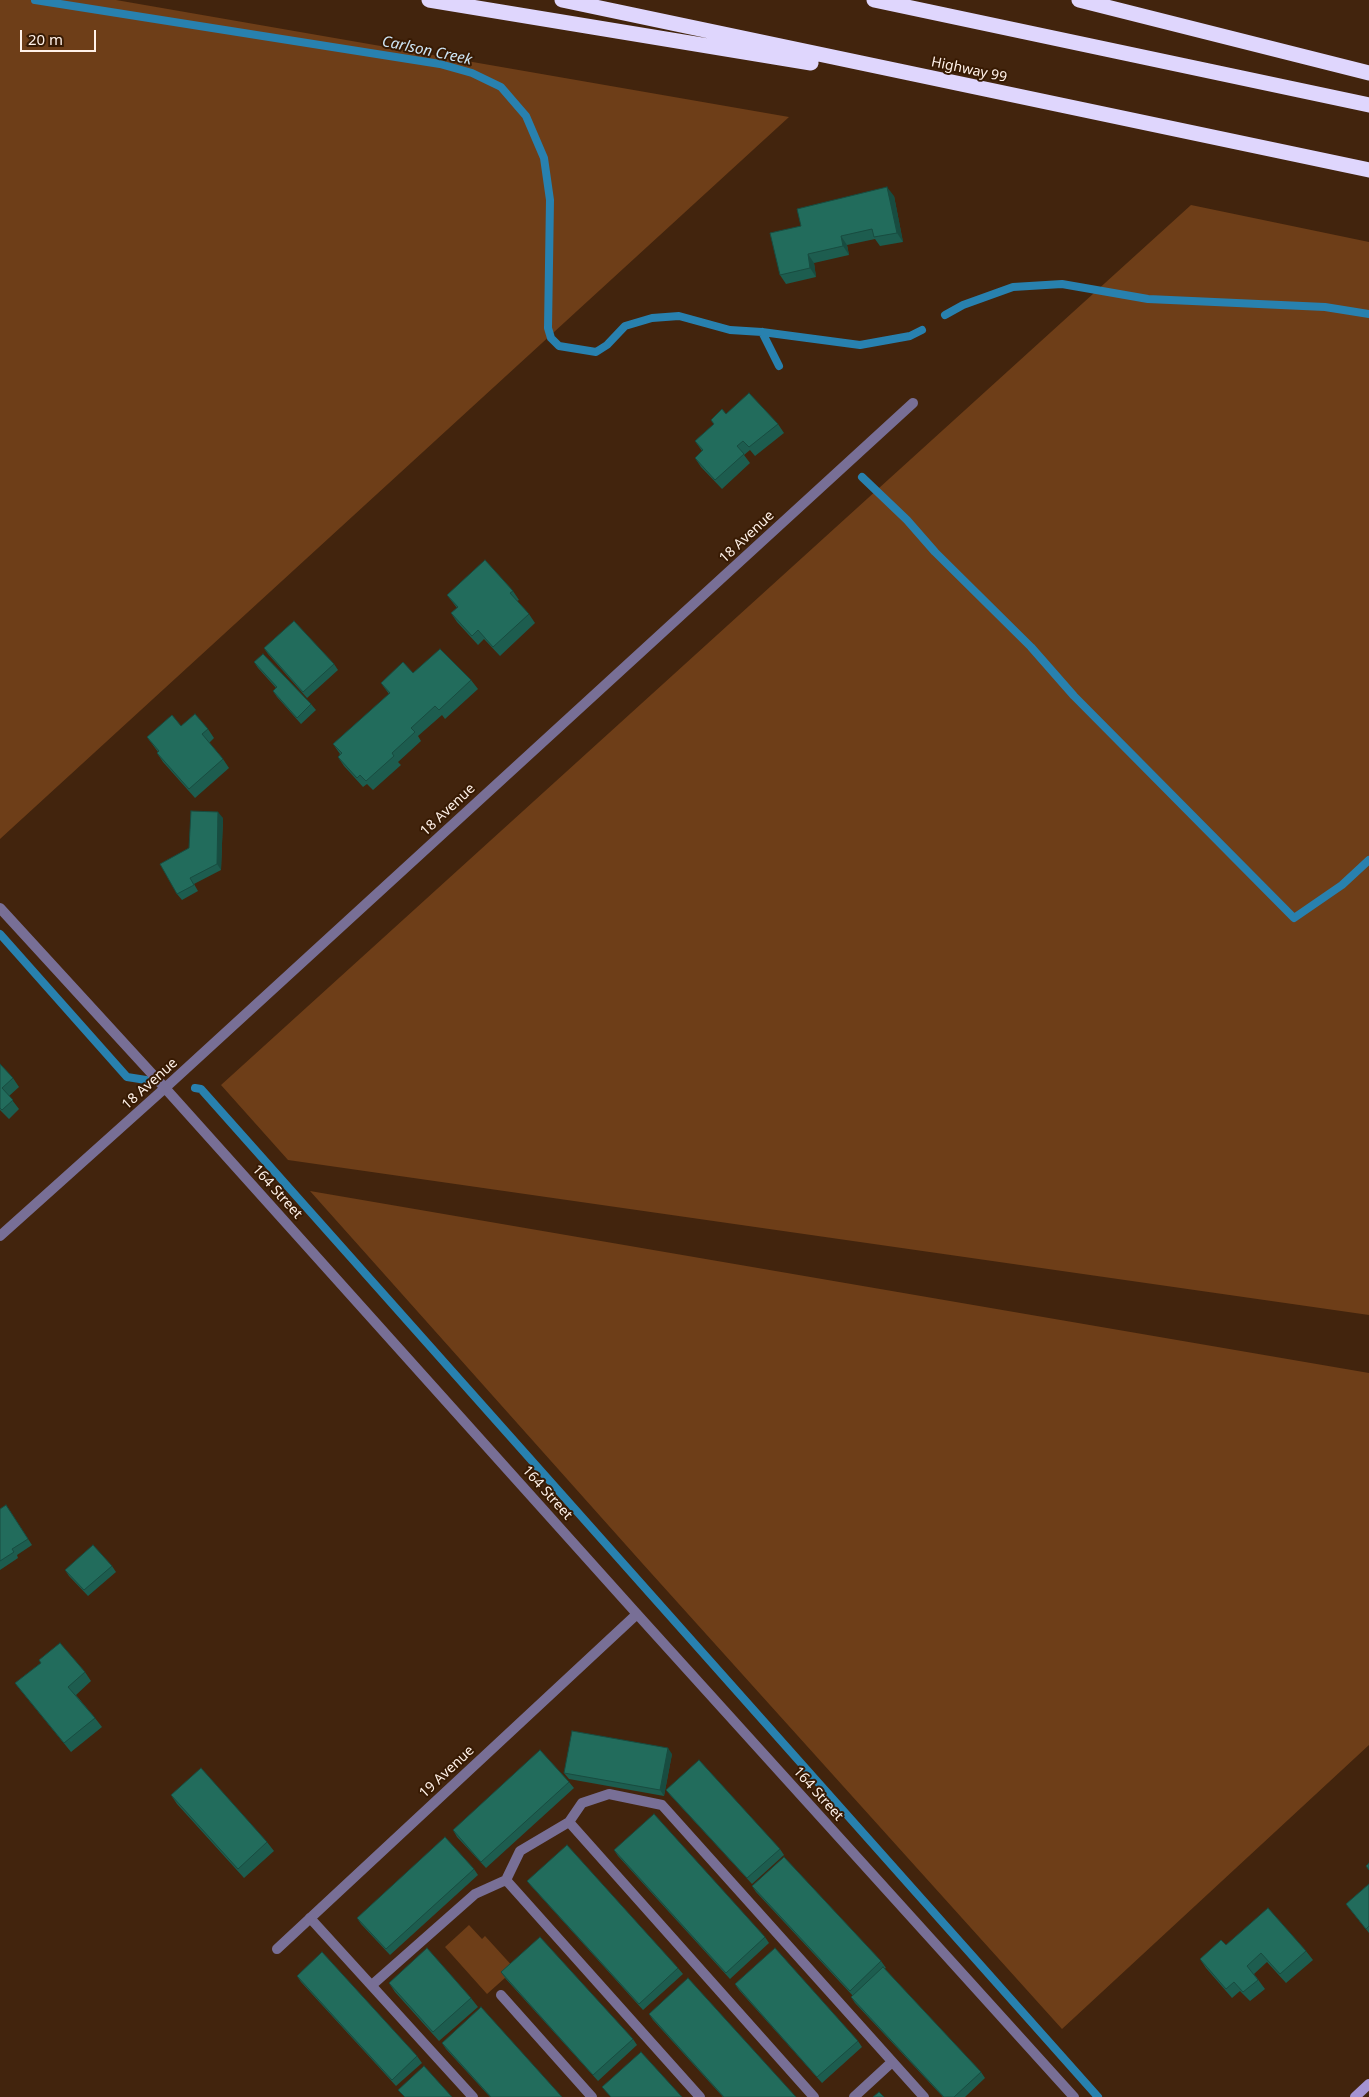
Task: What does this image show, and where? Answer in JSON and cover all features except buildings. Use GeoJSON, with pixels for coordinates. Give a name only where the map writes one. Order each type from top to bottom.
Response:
{"type":"FeatureCollection","features":[{"type":"Feature","properties":{"kind":"highway"},"geometry":{"type":"LineString","coordinates":[[428,0],[998,93]]}},
{"type":"Feature","properties":{"kind":"highway","name":"Highway 99"},"geometry":{"type":"LineString","coordinates":[[562,0],[1369,170]]}},
{"type":"Feature","properties":{"kind":"highway"},"geometry":{"type":"LineString","coordinates":[[874,0],[1369,105]]}},
{"type":"Feature","properties":{"kind":"highway"},"geometry":{"type":"LineString","coordinates":[[1079,0],[1369,73]]}},
{"type":"Feature","properties":{"kind":"street","name":"18 Avenue"},"geometry":{"type":"LineString","coordinates":[[0,1236],[165,1088],[913,403]]}},
{"type":"Feature","properties":{"kind":"street","name":"164 Street"},"geometry":{"type":"LineString","coordinates":[[0,908],[165,1088],[636,1614],[1074,2097]]}},
{"type":"Feature","properties":{"kind":"street","name":"19 Avenue"},"geometry":{"type":"LineString","coordinates":[[277,1949],[636,1614]]}},
{"type":"Feature","properties":{"kind":"street"},"geometry":{"type":"LineString","coordinates":[[372,1985],[475,1894],[506,1880],[520,1851],[569,1822],[582,1803],[609,1794],[662,1805],[924,2097]]}},
{"type":"Feature","properties":{"kind":"street"},"geometry":{"type":"LineString","coordinates":[[569,1822],[814,2097]]}},
{"type":"Feature","properties":{"kind":"street"},"geometry":{"type":"LineString","coordinates":[[506,1880],[700,2097]]}},
{"type":"Feature","properties":{"kind":"street"},"geometry":{"type":"LineString","coordinates":[[310,1918],[473,2097]]}},
{"type":"Feature","properties":{"kind":"street"},"geometry":{"type":"LineString","coordinates":[[501,1995],[592,2097]]}},
{"type":"Feature","properties":{"kind":"street"},"geometry":{"type":"LineString","coordinates":[[854,2097],[892,2062]]}},
{"type":"Feature","properties":{"kind":"street"},"geometry":{"type":"LineString","coordinates":[[1355,2097],[1369,2084]]}},
{"type":"Feature","properties":{"kind":"shaded area"},"geometry":{"type":"Polygon","coordinates":[[[0,0],[116,0],[789,117],[0,839],[0,0]]]}},
{"type":"Feature","properties":{"kind":"shaded area"},"geometry":{"type":"Polygon","coordinates":[[[1191,205],[1369,242],[1369,1315],[288,1160],[221,1085],[1191,205]]]}},
{"type":"Feature","properties":{"kind":"shaded area"},"geometry":{"type":"Polygon","coordinates":[[[310,1191],[1369,1373],[1369,1745],[1062,2029],[310,1191]]]}},
{"type":"Feature","properties":{"kind":"shaded area"},"geometry":{"type":"Polygon","coordinates":[[[469,1925],[482,1939],[485,1936],[515,1969],[487,1994],[445,1947],[469,1925]]]}},
{"type":"Feature","properties":{"kind":"waterway","name":"Carlson Creek"},"geometry":{"type":"LineString","coordinates":[[35,0],[440,64],[472,73],[501,87],[526,116],[544,158],[550,200],[548,328],[551,338],[559,346],[596,352],[607,345],[625,326],[652,318],[679,316],[730,330],[762,332],[860,345],[910,336],[922,330]]}},
{"type":"Feature","properties":{"kind":"waterway"},"geometry":{"type":"LineString","coordinates":[[945,315],[963,305],[1013,287],[1062,284],[1148,299],[1325,307],[1369,314]]}},
{"type":"Feature","properties":{"kind":"waterway"},"geometry":{"type":"LineString","coordinates":[[762,332],[779,366]]}},
{"type":"Feature","properties":{"kind":"waterway"},"geometry":{"type":"LineString","coordinates":[[862,477],[907,520],[935,552],[1031,647],[1074,696],[1294,918],[1342,885],[1369,860]]}},
{"type":"Feature","properties":{"kind":"waterway"},"geometry":{"type":"LineString","coordinates":[[0,934],[127,1077],[146,1080]]}},
{"type":"Feature","properties":{"kind":"waterway"},"geometry":{"type":"LineString","coordinates":[[195,1088],[201,1089],[1098,2097]]}}]}
